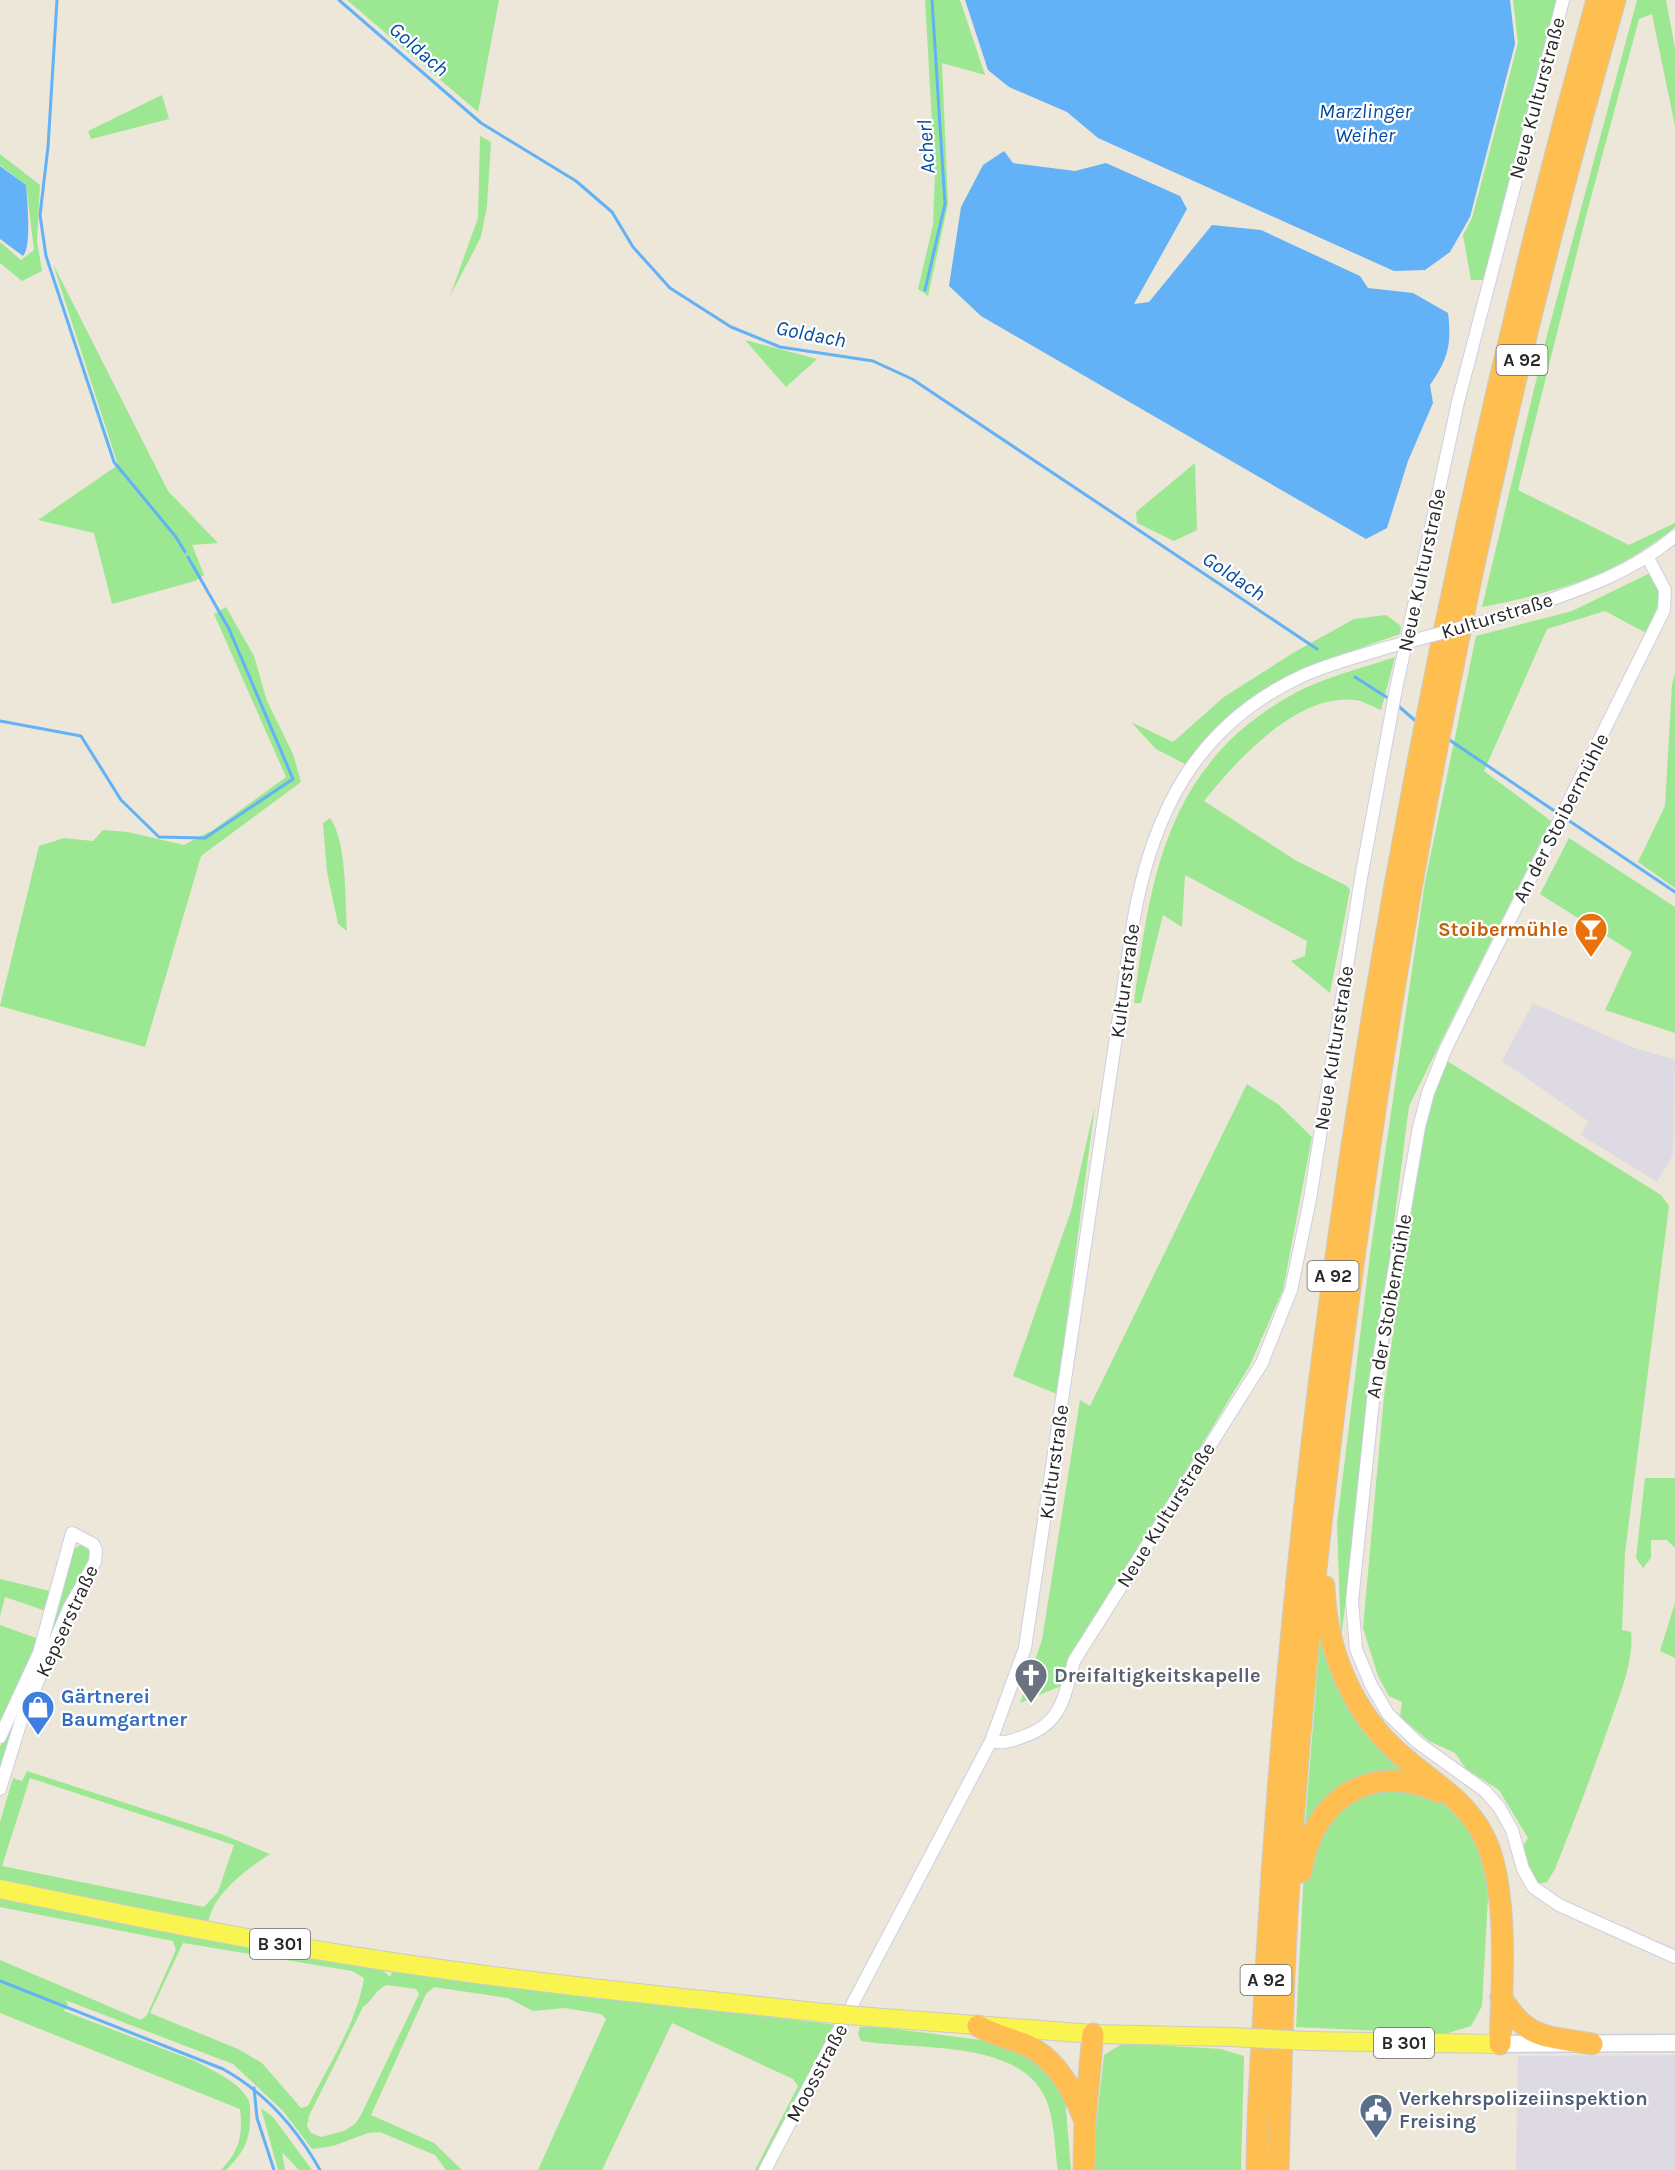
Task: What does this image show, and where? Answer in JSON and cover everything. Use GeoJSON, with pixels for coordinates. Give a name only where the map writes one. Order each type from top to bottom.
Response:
{"type":"FeatureCollection","features":[{"type":"Feature","properties":{"kind":"highway","name":"A 92"},"geometry":{"type":"LineString","coordinates":[[1257,2170],[1275,1817],[1294,1593],[1319,1384],[1367,1044],[1431,731],[1484,443],[1532,247],[1598,0]]}},
{"type":"Feature","properties":{"kind":"highway","name":"A 92"},"geometry":{"type":"LineString","coordinates":[[1278,2170],[1287,1918],[1303,1703],[1322,1512],[1381,1058],[1431,731],[1550,248],[1616,0]]}},
{"type":"Feature","properties":{"kind":"highway"},"geometry":{"type":"LineString","coordinates":[[1322,1512],[1328,1531],[1323,1576],[1325,1611],[1348,1690],[1373,1725],[1400,1754],[1444,1787],[1472,1815],[1484,1835],[1496,1873],[1500,1914],[1500,2044]]}},
{"type":"Feature","properties":{"kind":"highway"},"geometry":{"type":"LineString","coordinates":[[1287,1918],[1297,1898],[1302,1865],[1312,1834],[1327,1810],[1347,1794],[1366,1784],[1391,1780],[1413,1782],[1453,1798]]}},
{"type":"Feature","properties":{"kind":"highway"},"geometry":{"type":"LineString","coordinates":[[1501,1996],[1524,2028],[1592,2044]]}},
{"type":"Feature","properties":{"kind":"highway"},"geometry":{"type":"LineString","coordinates":[[978,2026],[995,2035],[1029,2046],[1042,2056],[1054,2067],[1077,2099],[1085,2121]]}},
{"type":"Feature","properties":{"kind":"highway"},"geometry":{"type":"LineString","coordinates":[[1084,2170],[1085,2121],[1093,2034]]}},
{"type":"Feature","properties":{"kind":"highway"},"geometry":{"type":"LineString","coordinates":[[1249,2170],[1250,2159],[1257,2142]]}},
{"type":"Feature","properties":{"kind":"main road","name":"B 301"},"geometry":{"type":"LineString","coordinates":[[0,1889],[198,1930],[380,1960],[563,1985],[826,2013],[1093,2034],[1500,2044]]}},
{"type":"Feature","properties":{"kind":"main road"},"geometry":{"type":"LineString","coordinates":[[1500,2044],[1675,2043]]}},
{"type":"Feature","properties":{"kind":"street","name":"Neue Kulturstraße"},"geometry":{"type":"LineString","coordinates":[[991,1741],[1001,1743],[1037,1732],[1057,1714],[1074,1661],[1262,1363],[1291,1290],[1310,1199],[1361,878],[1396,689],[1458,402],[1563,0]]}},
{"type":"Feature","properties":{"kind":"street","name":"Kulturstraße"},"geometry":{"type":"LineString","coordinates":[[991,1741],[1025,1648],[1132,934],[1148,852],[1163,814],[1184,778],[1205,751],[1232,723],[1260,700],[1302,676],[1385,648],[1498,618],[1612,578],[1648,558],[1675,536]]}},
{"type":"Feature","properties":{"kind":"street","name":"An der Stoibermühle"},"geometry":{"type":"LineString","coordinates":[[1648,558],[1665,590],[1664,610],[1446,1048],[1423,1109],[1375,1382],[1352,1601],[1353,1629],[1359,1659],[1384,1708],[1418,1742],[1478,1786],[1499,1807],[1512,1830],[1523,1869],[1533,1887],[1559,1905],[1675,1957]]}},
{"type":"Feature","properties":{"kind":"street","name":"Kepserstraße"},"geometry":{"type":"LineString","coordinates":[[0,1737],[39,1653],[72,1533],[88,1539],[96,1550],[95,1562],[69,1608],[21,1721],[0,1789]]}},
{"type":"Feature","properties":{"kind":"street","name":"Moosstraße"},"geometry":{"type":"LineString","coordinates":[[765,2170],[991,1741]]}},
{"type":"Feature","properties":{"kind":"shaded area"},"geometry":{"type":"Polygon","coordinates":[[[1533,1003],[1635,1048],[1675,1060],[1673,1155],[1657,1182],[1581,1135],[1588,1121],[1502,1061],[1533,1003]]]}},
{"type":"Feature","properties":{"kind":"shaded area"},"geometry":{"type":"Polygon","coordinates":[[[1675,2055],[1675,2170],[1516,2170],[1518,2056],[1675,2055]]]}},
{"type":"Feature","properties":{"kind":"green space"},"geometry":{"type":"Polygon","coordinates":[[[347,0],[499,0],[478,112],[347,0]]]}},
{"type":"Feature","properties":{"kind":"green space"},"geometry":{"type":"Polygon","coordinates":[[[925,0],[960,0],[985,75],[942,63],[948,204],[928,296],[918,289],[933,225],[935,173],[925,0]]]}},
{"type":"Feature","properties":{"kind":"green space"},"geometry":{"type":"Polygon","coordinates":[[[1513,0],[1556,0],[1487,280],[1471,280],[1463,235],[1472,218],[1518,43],[1513,0]]]}},
{"type":"Feature","properties":{"kind":"green space"},"geometry":{"type":"Polygon","coordinates":[[[1637,0],[1666,0],[1675,48],[1675,126],[1652,14],[1639,19],[1586,216],[1518,490],[1629,545],[1675,523],[1675,527],[1630,558],[1584,580],[1535,595],[1482,607],[1546,339],[1637,0]]]}},
{"type":"Feature","properties":{"kind":"green space"},"geometry":{"type":"Polygon","coordinates":[[[162,95],[169,119],[91,139],[88,131],[162,95]]]}},
{"type":"Feature","properties":{"kind":"green space"},"geometry":{"type":"Polygon","coordinates":[[[480,136],[491,142],[487,206],[481,237],[450,296],[478,218],[480,136]]]}},
{"type":"Feature","properties":{"kind":"green space"},"geometry":{"type":"Polygon","coordinates":[[[0,154],[40,185],[37,241],[42,271],[22,281],[0,263],[0,242],[21,260],[34,250],[26,185],[0,165],[0,154]]]}},
{"type":"Feature","properties":{"kind":"green space"},"geometry":{"type":"Polygon","coordinates":[[[53,264],[168,491],[218,543],[192,545],[204,575],[195,581],[112,604],[94,533],[38,520],[118,465],[53,264]]]}},
{"type":"Feature","properties":{"kind":"green space"},"geometry":{"type":"Polygon","coordinates":[[[745,340],[817,359],[786,387],[745,340]]]}},
{"type":"Feature","properties":{"kind":"green space"},"geometry":{"type":"Polygon","coordinates":[[[1195,463],[1197,530],[1174,541],[1137,523],[1136,512],[1195,463]]]}},
{"type":"Feature","properties":{"kind":"green space"},"geometry":{"type":"Polygon","coordinates":[[[1648,574],[1653,577],[1662,596],[1646,633],[1605,611],[1547,629],[1484,771],[1551,821],[1409,1106],[1341,1638],[1337,1524],[1370,1255],[1425,882],[1476,636],[1572,611],[1648,574]]]}},
{"type":"Feature","properties":{"kind":"green space"},"geometry":{"type":"Polygon","coordinates":[[[226,607],[254,656],[267,701],[293,754],[301,782],[201,856],[145,1047],[0,1006],[39,846],[64,838],[93,841],[103,830],[128,832],[184,845],[213,830],[286,777],[214,614],[226,607]]]}},
{"type":"Feature","properties":{"kind":"green space"},"geometry":{"type":"Polygon","coordinates":[[[1386,615],[1401,626],[1400,634],[1308,669],[1257,697],[1210,737],[1185,764],[1156,749],[1131,722],[1173,742],[1224,697],[1293,653],[1354,619],[1386,615]]]}},
{"type":"Feature","properties":{"kind":"green space"},"geometry":{"type":"Polygon","coordinates":[[[1395,657],[1381,710],[1355,700],[1333,701],[1312,707],[1290,718],[1251,749],[1204,801],[1295,860],[1347,886],[1350,890],[1330,993],[1291,961],[1305,956],[1307,941],[1185,875],[1182,927],[1163,915],[1141,1003],[1134,1003],[1148,911],[1158,869],[1172,829],[1190,791],[1215,756],[1247,725],[1300,690],[1326,679],[1395,657]]]}},
{"type":"Feature","properties":{"kind":"green space"},"geometry":{"type":"Polygon","coordinates":[[[1675,673],[1675,888],[1638,862],[1665,806],[1672,685],[1675,673]]]}},
{"type":"Feature","properties":{"kind":"green space"},"geometry":{"type":"Polygon","coordinates":[[[330,818],[340,841],[347,931],[338,924],[327,872],[323,823],[330,818]]]}},
{"type":"Feature","properties":{"kind":"green space"},"geometry":{"type":"Polygon","coordinates":[[[1569,838],[1675,907],[1675,1033],[1605,1010],[1632,952],[1540,894],[1569,838]]]}},
{"type":"Feature","properties":{"kind":"green space"},"geometry":{"type":"Polygon","coordinates":[[[1444,1059],[1661,1195],[1669,1206],[1625,1553],[1622,1630],[1631,1632],[1629,1664],[1598,1756],[1555,1869],[1547,1882],[1538,1884],[1532,1877],[1523,1846],[1528,1838],[1499,1790],[1466,1769],[1455,1753],[1429,1741],[1400,1717],[1402,1702],[1389,1696],[1378,1676],[1363,1628],[1384,1396],[1424,1117],[1444,1059]]]}},
{"type":"Feature","properties":{"kind":"green space"},"geometry":{"type":"Polygon","coordinates":[[[1247,1084],[1279,1105],[1312,1137],[1283,1290],[1250,1365],[1065,1670],[1061,1686],[1020,1703],[1042,1640],[1080,1400],[1090,1406],[1247,1084]]]}},
{"type":"Feature","properties":{"kind":"green space"},"geometry":{"type":"Polygon","coordinates":[[[1095,1105],[1057,1394],[1013,1376],[1071,1211],[1095,1105]]]}},
{"type":"Feature","properties":{"kind":"green space"},"geometry":{"type":"Polygon","coordinates":[[[1645,1478],[1675,1478],[1675,1548],[1667,1540],[1651,1540],[1651,1558],[1643,1568],[1636,1558],[1645,1478]]]}},
{"type":"Feature","properties":{"kind":"green space"},"geometry":{"type":"Polygon","coordinates":[[[82,1544],[88,1547],[92,1556],[0,1772],[0,1747],[9,1729],[72,1550],[82,1544]]]}},
{"type":"Feature","properties":{"kind":"green space"},"geometry":{"type":"Polygon","coordinates":[[[0,1579],[50,1591],[43,1610],[5,1597],[0,1616],[0,1579]]]}},
{"type":"Feature","properties":{"kind":"green space"},"geometry":{"type":"Polygon","coordinates":[[[1675,1603],[1675,1658],[1660,1651],[1675,1603]]]}},
{"type":"Feature","properties":{"kind":"green space"},"geometry":{"type":"Polygon","coordinates":[[[0,1625],[39,1639],[0,1731],[0,1625]]]}},
{"type":"Feature","properties":{"kind":"green space"},"geometry":{"type":"Polygon","coordinates":[[[1321,1627],[1330,1656],[1429,1781],[1402,1773],[1307,1826],[1305,1825],[1321,1627]]]}},
{"type":"Feature","properties":{"kind":"green space"},"geometry":{"type":"Polygon","coordinates":[[[27,1771],[221,1834],[270,1854],[245,1871],[222,1893],[207,1924],[0,1881],[0,1822],[13,1778],[22,1781],[27,1771]],[[30,1778],[2,1866],[204,1907],[218,1892],[234,1845],[30,1778]]]}},
{"type":"Feature","properties":{"kind":"green space"},"geometry":{"type":"Polygon","coordinates":[[[1390,1784],[1441,1798],[1475,1833],[1485,1870],[1488,1897],[1482,2006],[1471,2026],[1445,2034],[1296,2027],[1304,1871],[1333,1809],[1390,1784]]]}},
{"type":"Feature","properties":{"kind":"green space"},"geometry":{"type":"Polygon","coordinates":[[[0,1896],[376,1964],[390,1977],[392,1972],[838,2025],[759,2170],[755,2170],[798,2086],[793,2079],[672,2023],[602,2170],[538,2170],[606,2019],[601,2014],[565,2008],[533,2011],[508,1998],[434,1987],[426,1994],[371,2115],[434,2143],[462,2170],[446,2170],[435,2155],[380,2132],[368,2133],[333,2146],[312,2149],[283,2111],[233,2064],[65,2000],[68,2004],[64,2011],[195,2061],[224,2077],[244,2093],[250,2108],[247,2140],[232,2164],[226,2170],[221,2170],[239,2142],[240,2109],[0,2013],[0,1960],[141,2020],[147,2015],[176,1950],[173,1941],[0,1907],[0,1896]],[[183,1943],[150,2013],[238,2049],[262,2063],[301,2108],[308,2106],[348,2028],[364,1978],[352,1971],[183,1943]],[[387,1985],[363,2007],[309,2116],[307,2126],[311,2133],[321,2137],[344,2131],[355,2124],[361,2115],[419,1994],[416,1989],[387,1985]]]}},
{"type":"Feature","properties":{"kind":"green space"},"geometry":{"type":"Polygon","coordinates":[[[873,2026],[996,2042],[1018,2049],[1048,2073],[1065,2097],[1071,2170],[1058,2170],[1053,2129],[1046,2098],[1026,2074],[1007,2063],[959,2050],[861,2041],[858,2034],[860,2027],[873,2026]]]}},
{"type":"Feature","properties":{"kind":"green space"},"geometry":{"type":"Polygon","coordinates":[[[1123,2043],[1221,2049],[1244,2056],[1241,2170],[1094,2170],[1096,2126],[1104,2055],[1123,2043]]]}},
{"type":"Feature","properties":{"kind":"green space"},"geometry":{"type":"Polygon","coordinates":[[[261,2108],[273,2117],[312,2170],[299,2170],[282,2152],[285,2170],[278,2170],[261,2108]]]}},
{"type":"Feature","properties":{"kind":"water","name":"Marzlinger Weiher"},"geometry":{"type":"Polygon","coordinates":[[[965,0],[1510,0],[1515,44],[1470,217],[1450,252],[1425,270],[1394,271],[1098,138],[1067,112],[1009,87],[988,70],[965,0]]]}},
{"type":"Feature","properties":{"kind":"water"},"geometry":{"type":"Polygon","coordinates":[[[1004,151],[1013,163],[1075,171],[1106,163],[1180,196],[1187,209],[1134,304],[1149,302],[1212,225],[1261,230],[1360,276],[1368,288],[1413,293],[1448,313],[1449,343],[1445,359],[1430,385],[1433,403],[1408,461],[1387,528],[1366,539],[981,316],[949,286],[961,207],[983,165],[1004,151]]]}},
{"type":"Feature","properties":{"kind":"water"},"geometry":{"type":"Polygon","coordinates":[[[0,166],[26,185],[28,233],[26,251],[23,256],[0,239],[0,166]]]}},
{"type":"Feature","properties":{"kind":"waterway"},"geometry":{"type":"LineString","coordinates":[[57,0],[48,147],[40,215],[46,256],[114,462],[176,537],[185,552]]}},
{"type":"Feature","properties":{"kind":"waterway","name":"Goldach"},"geometry":{"type":"LineString","coordinates":[[339,0],[481,123],[576,181],[612,212],[633,247],[670,288],[731,327],[780,347],[873,361],[912,379],[1317,649]]}},
{"type":"Feature","properties":{"kind":"waterway","name":"Acherl"},"geometry":{"type":"LineString","coordinates":[[925,290],[945,204],[932,0]]}},
{"type":"Feature","properties":{"kind":"waterway"},"geometry":{"type":"LineString","coordinates":[[0,721],[81,736],[121,800],[159,837],[205,838],[293,779],[229,629],[188,557]]}},
{"type":"Feature","properties":{"kind":"waterway","name":"Goldach"},"geometry":{"type":"LineString","coordinates":[[1355,677],[1391,700]]}},
{"type":"Feature","properties":{"kind":"waterway","name":"Goldach"},"geometry":{"type":"LineString","coordinates":[[1396,704],[1418,723]]}},
{"type":"Feature","properties":{"kind":"waterway","name":"Goldach"},"geometry":{"type":"LineString","coordinates":[[1448,739],[1559,814]]}},
{"type":"Feature","properties":{"kind":"waterway","name":"Goldach"},"geometry":{"type":"LineString","coordinates":[[1565,818],[1675,892]]}},
{"type":"Feature","properties":{"kind":"waterway"},"geometry":{"type":"LineString","coordinates":[[0,1981],[223,2069],[239,2078],[279,2112],[301,2139],[320,2170]]}},
{"type":"Feature","properties":{"kind":"waterway"},"geometry":{"type":"LineString","coordinates":[[254,2088],[257,2118],[274,2170]]}},
{"type":"Feature","properties":{"kind":"place","name":"Stoibermühle"},"geometry":{"type":"Point","coordinates":[1591,958]}},
{"type":"Feature","properties":{"kind":"place","name":"Dreifaltigkeitskapelle"},"geometry":{"type":"Point","coordinates":[1031,1704]}},
{"type":"Feature","properties":{"kind":"place","name":"Gärtnerei Baumgartner"},"geometry":{"type":"Point","coordinates":[38,1736]}},
{"type":"Feature","properties":{"kind":"place","name":"Verkehrspolizeiinspektion Freising"},"geometry":{"type":"Point","coordinates":[1376,2139]}}]}
